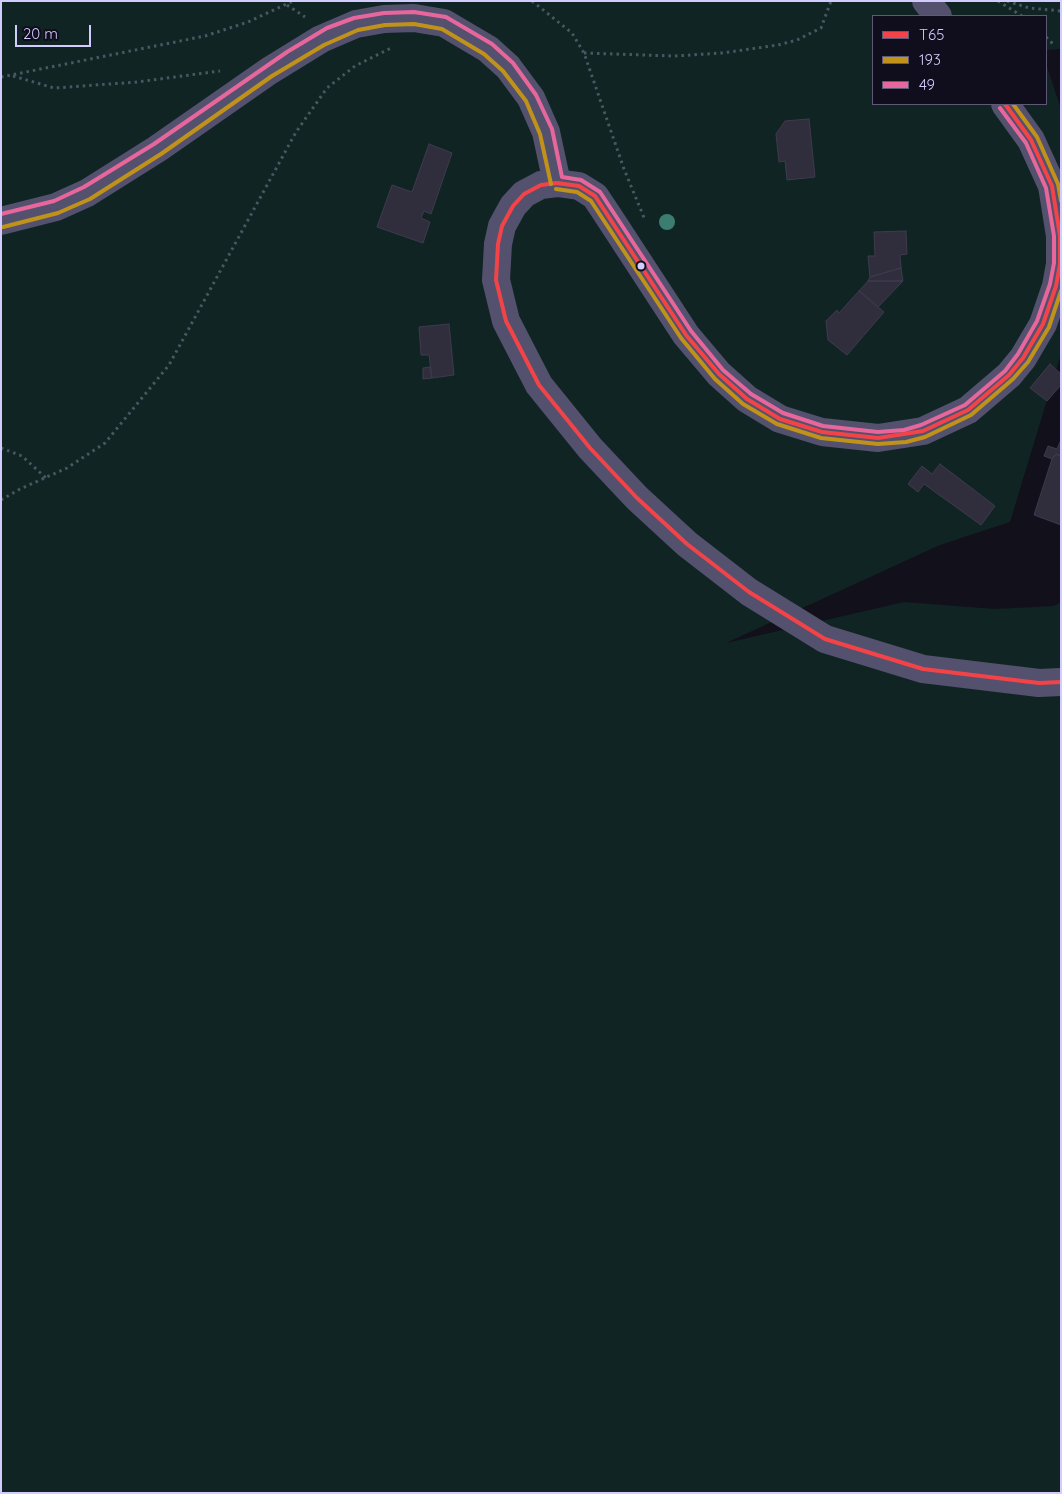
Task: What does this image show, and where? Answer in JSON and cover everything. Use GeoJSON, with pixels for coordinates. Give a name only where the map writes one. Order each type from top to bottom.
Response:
{"type":"FeatureCollection","features":[{"type":"Feature","properties":{"kind":"main road"},"geometry":{"type":"LineString","coordinates":[[926,1],[937,15]]}},
{"type":"Feature","properties":{"kind":"main road"},"geometry":{"type":"LineString","coordinates":[[1,221],[56,207],[87,193],[157,149],[269,71],[321,39],[356,24],[384,19],[414,18],[444,23],[488,49],[508,66],[532,98],[546,132],[557,183]]}},
{"type":"Feature","properties":{"kind":"main road"},"geometry":{"type":"LineString","coordinates":[[1006,105],[1031,140],[1052,186],[1060,236],[1056,286],[1043,324],[1022,358],[990,393],[954,418],[923,431],[878,438],[822,432],[780,419],[747,399],[719,374],[686,336],[595,196],[579,186],[557,183],[541,185],[524,194],[513,206],[502,226],[496,260],[496,280],[506,321],[539,385],[590,448],[637,498],[687,544],[750,592],[825,639],[923,669],[1039,684],[1061,682]]}},
{"type":"Feature","properties":{"kind":"path"},"geometry":{"type":"LineString","coordinates":[[1,78],[205,36],[248,22],[293,1]]}},
{"type":"Feature","properties":{"kind":"path"},"geometry":{"type":"LineString","coordinates":[[532,1],[572,33],[584,53],[624,169],[649,229]]}},
{"type":"Feature","properties":{"kind":"path"},"geometry":{"type":"LineString","coordinates":[[584,53],[674,56],[722,53],[778,45],[797,40],[821,28],[831,1]]}},
{"type":"Feature","properties":{"kind":"path"},"geometry":{"type":"LineString","coordinates":[[998,1],[1020,15]]}},
{"type":"Feature","properties":{"kind":"path"},"geometry":{"type":"LineString","coordinates":[[1008,1],[1029,8],[1061,11]]}},
{"type":"Feature","properties":{"kind":"path"},"geometry":{"type":"LineString","coordinates":[[1047,38],[1054,46]]}},
{"type":"Feature","properties":{"kind":"path"},"geometry":{"type":"LineString","coordinates":[[1,500],[20,489],[67,468],[105,443],[169,365],[296,132],[327,88],[355,66],[400,44]]}},
{"type":"Feature","properties":{"kind":"path"},"geometry":{"type":"LineString","coordinates":[[13,76],[54,88],[200,75],[228,69]]}},
{"type":"Feature","properties":{"kind":"path"},"geometry":{"type":"LineString","coordinates":[[1,448],[22,456],[46,478]]}},
{"type":"Feature","properties":{"kind":"green space"},"geometry":{"type":"Polygon","coordinates":[[[1,1],[1061,1],[1061,49],[1047,50],[1047,15],[872,15],[872,105],[1047,105],[1047,67],[1061,109],[1061,354],[1010,522],[940,545],[726,643],[904,602],[995,609],[1054,606],[1061,602],[1061,1493],[1,1493],[1,1]]]}},
{"type":"Feature","properties":{"kind":"building"},"geometry":{"type":"Polygon","coordinates":[[[809,119],[815,177],[787,180],[785,161],[779,162],[776,134],[785,121],[809,119]]]}},
{"type":"Feature","properties":{"kind":"building"},"geometry":{"type":"Polygon","coordinates":[[[429,144],[452,153],[431,214],[424,211],[421,218],[430,222],[423,243],[377,227],[392,185],[412,192],[429,144]]]}},
{"type":"Feature","properties":{"kind":"building"},"geometry":{"type":"Polygon","coordinates":[[[906,231],[907,254],[900,255],[901,268],[870,277],[868,256],[875,256],[874,232],[906,231]]]}},
{"type":"Feature","properties":{"kind":"building"},"geometry":{"type":"Polygon","coordinates":[[[901,268],[903,281],[868,281],[870,277],[901,268]]]}},
{"type":"Feature","properties":{"kind":"building"},"geometry":{"type":"Polygon","coordinates":[[[868,281],[903,281],[878,307],[859,291],[868,281]]]}},
{"type":"Feature","properties":{"kind":"building"},"geometry":{"type":"Polygon","coordinates":[[[859,291],[884,312],[847,355],[828,340],[826,321],[837,310],[839,313],[859,291]]]}},
{"type":"Feature","properties":{"kind":"building"},"geometry":{"type":"Polygon","coordinates":[[[449,324],[454,375],[432,378],[429,355],[421,355],[419,327],[449,324]]]}},
{"type":"Feature","properties":{"kind":"building"},"geometry":{"type":"Polygon","coordinates":[[[1050,364],[1061,374],[1061,385],[1047,401],[1030,388],[1050,364]]]}},
{"type":"Feature","properties":{"kind":"building"},"geometry":{"type":"Polygon","coordinates":[[[430,367],[432,378],[423,379],[423,368],[430,367]]]}},
{"type":"Feature","properties":{"kind":"building"},"geometry":{"type":"Polygon","coordinates":[[[1061,440],[1061,456],[1056,454],[1052,459],[1044,456],[1048,446],[1057,449],[1061,440]]]}},
{"type":"Feature","properties":{"kind":"building"},"geometry":{"type":"Polygon","coordinates":[[[1056,454],[1061,456],[1061,525],[1034,515],[1052,459],[1056,454]]]}},
{"type":"Feature","properties":{"kind":"building"},"geometry":{"type":"Polygon","coordinates":[[[940,464],[995,506],[981,525],[924,484],[918,492],[908,484],[922,466],[932,474],[940,464]]]}},
{"type":"Feature","properties":{"kind":"transit line","name":"49"},"geometry":{"type":"LineString","coordinates":[[1,214],[54,201],[84,187],[154,144],[287,52],[327,28],[354,18],[384,13],[414,12],[446,17],[492,44],[513,63],[536,95],[552,129],[562,177],[581,180],[600,192],[691,331],[723,370],[751,394],[783,413],[823,426],[878,432],[904,430],[921,425],[965,405],[1005,371],[1018,354],[1037,321],[1050,284],[1054,263],[1054,236],[1046,188],[1026,143],[1000,108]]}},
{"type":"Feature","properties":{"kind":"transit line","name":"193"},"geometry":{"type":"LineString","coordinates":[[3,227],[58,213],[90,199],[161,154],[272,76],[324,45],[358,30],[385,25],[414,24],[442,29],[484,54],[503,71],[526,101],[540,134],[551,184]]}},
{"type":"Feature","properties":{"kind":"transit line","name":"T65"},"geometry":{"type":"LineString","coordinates":[[1006,105],[1031,140],[1052,186],[1060,236],[1060,264],[1056,286],[1043,324],[1023,358],[1009,375],[968,410],[923,431],[878,438],[822,432],[780,419],[747,399],[719,374],[686,335],[595,196],[579,186],[557,183],[541,185],[524,194],[513,206],[502,226],[498,244],[496,280],[506,321],[539,385],[590,448],[637,498],[687,544],[749,592],[825,639],[923,669],[1039,683],[1061,682]]}},
{"type":"Feature","properties":{"kind":"transit line","name":"193"},"geometry":{"type":"LineString","coordinates":[[1014,105],[1037,137],[1058,184],[1061,201]]}},
{"type":"Feature","properties":{"kind":"transit line","name":"193"},"geometry":{"type":"LineString","coordinates":[[556,189],[577,192],[591,201],[681,338],[715,379],[743,404],[777,424],[821,438],[878,444],[906,442],[925,437],[971,415],[1013,379],[1028,362],[1049,327],[1061,291]]}}]}
